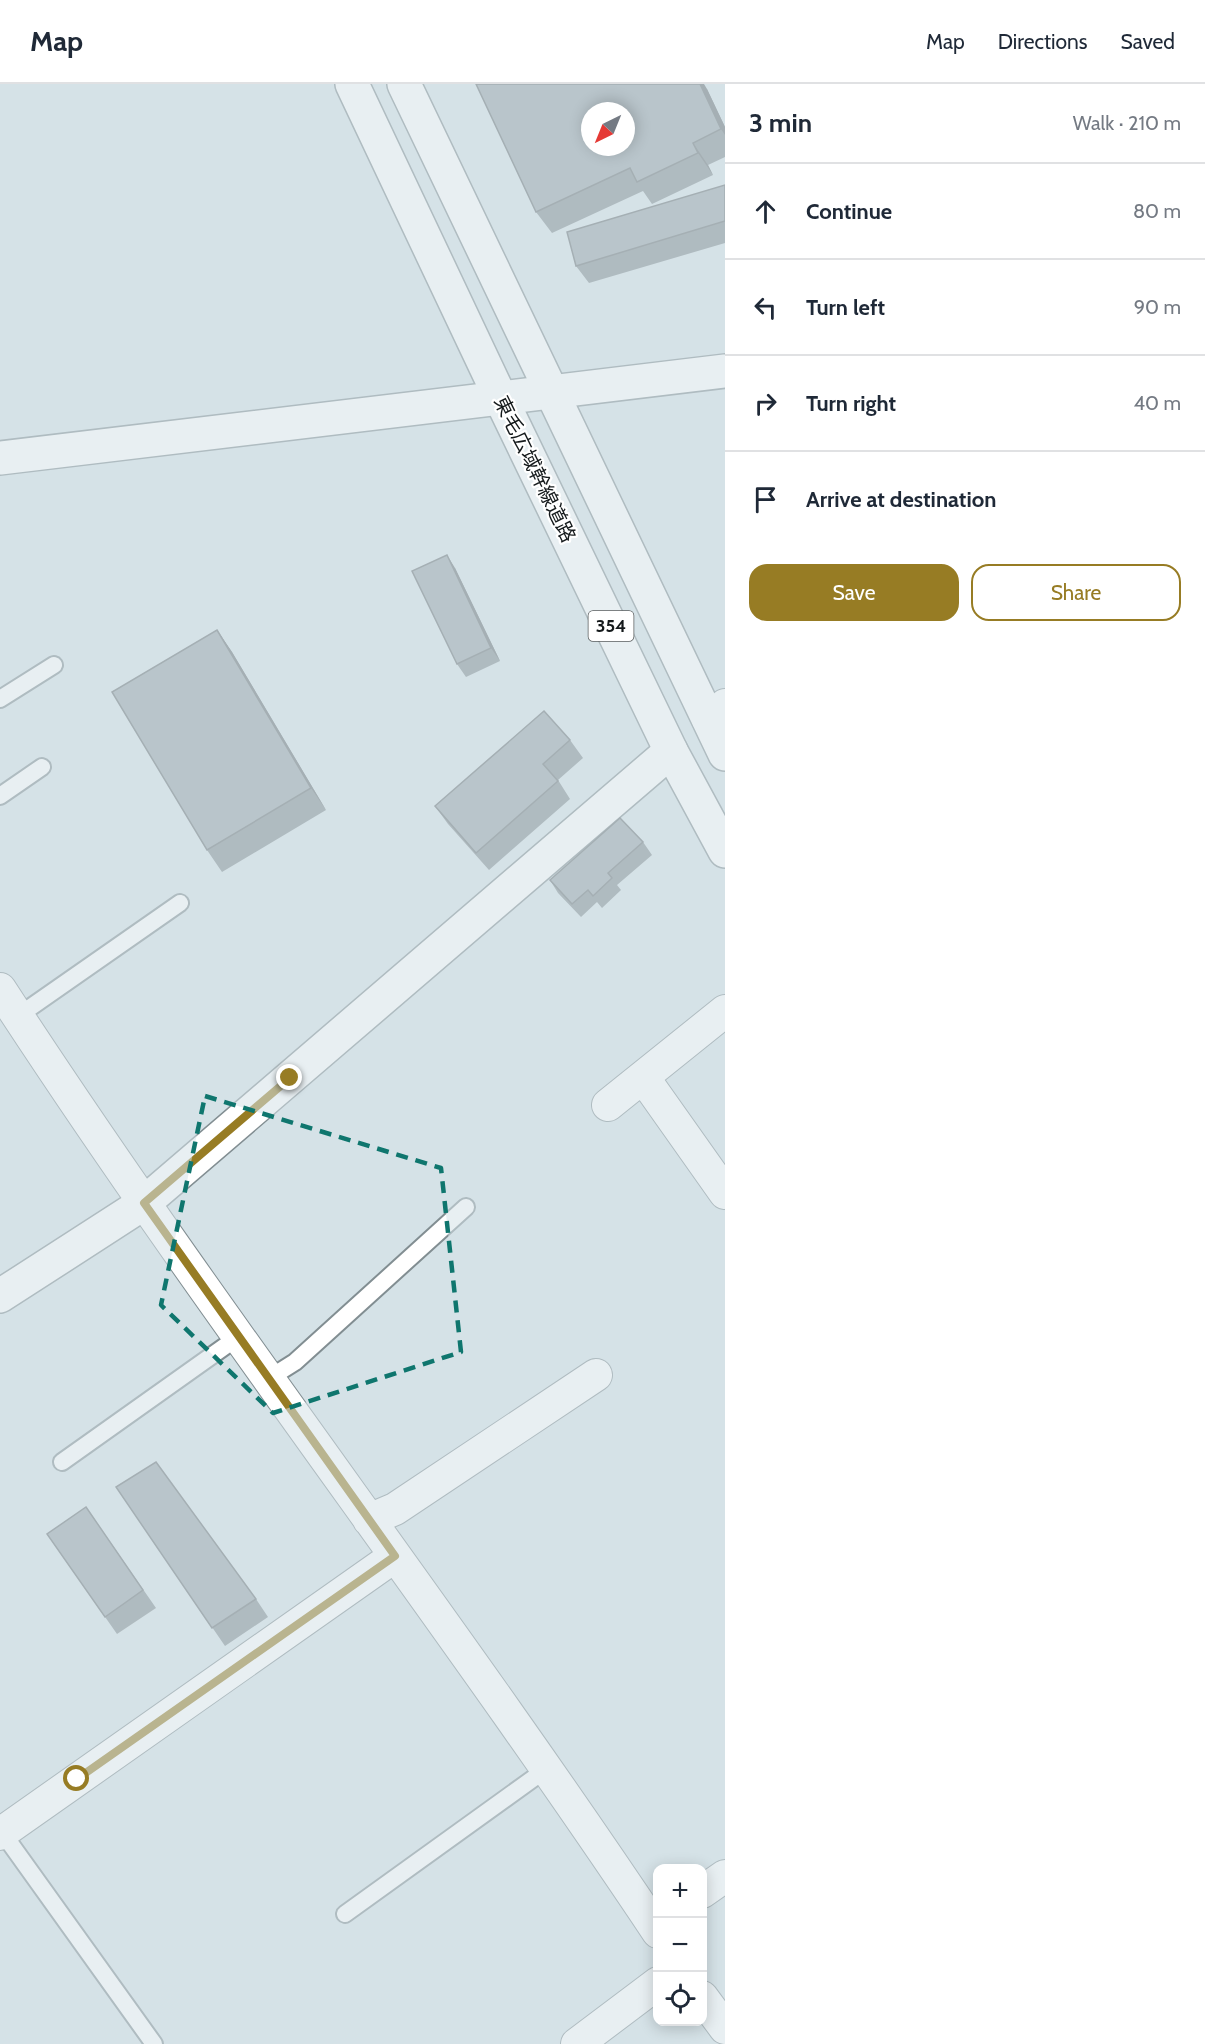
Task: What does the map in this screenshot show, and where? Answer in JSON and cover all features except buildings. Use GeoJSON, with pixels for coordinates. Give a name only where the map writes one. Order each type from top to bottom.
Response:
{"type":"FeatureCollection","features":[{"type":"Feature","properties":{"kind":"main road","name":"東毛広域幹線道路"},"geometry":{"type":"LineString","coordinates":[[352,84],[671,751],[725,851]]}},
{"type":"Feature","properties":{"kind":"main road","name":"354"},"geometry":{"type":"LineString","coordinates":[[404,84],[549,391],[716,712],[725,754]]}},
{"type":"Feature","properties":{"kind":"main road"},"geometry":{"type":"LineString","coordinates":[[0,458],[725,371]]}},
{"type":"Feature","properties":{"kind":"main road"},"geometry":{"type":"LineString","coordinates":[[0,1296],[144,1203],[671,751]]}},
{"type":"Feature","properties":{"kind":"street"},"geometry":{"type":"LineString","coordinates":[[0,988],[144,1203],[653,1924]]}},
{"type":"Feature","properties":{"kind":"street"},"geometry":{"type":"LineString","coordinates":[[608,1105],[725,1011]]}},
{"type":"Feature","properties":{"kind":"street"},"geometry":{"type":"LineString","coordinates":[[643,1077],[725,1193]]}},
{"type":"Feature","properties":{"kind":"street"},"geometry":{"type":"LineString","coordinates":[[369,1520],[395,1509],[596,1375]]}},
{"type":"Feature","properties":{"kind":"street"},"geometry":{"type":"LineString","coordinates":[[1,1832],[395,1556]]}},
{"type":"Feature","properties":{"kind":"street"},"geometry":{"type":"LineString","coordinates":[[707,1889],[725,1876]]}},
{"type":"Feature","properties":{"kind":"street"},"geometry":{"type":"LineString","coordinates":[[576,2044],[653,1986]]}},
{"type":"Feature","properties":{"kind":"street"},"geometry":{"type":"LineString","coordinates":[[707,2004],[725,2028]]}},
{"type":"Feature","properties":{"kind":"lane"},"geometry":{"type":"LineString","coordinates":[[0,699],[54,664]]}},
{"type":"Feature","properties":{"kind":"lane"},"geometry":{"type":"LineString","coordinates":[[0,796],[42,767]]}},
{"type":"Feature","properties":{"kind":"lane"},"geometry":{"type":"LineString","coordinates":[[18,1016],[180,903]]}},
{"type":"Feature","properties":{"kind":"lane"},"geometry":{"type":"LineString","coordinates":[[268,1379],[295,1362],[466,1207]]}},
{"type":"Feature","properties":{"kind":"lane"},"geometry":{"type":"LineString","coordinates":[[62,1462],[238,1336]]}},
{"type":"Feature","properties":{"kind":"lane"},"geometry":{"type":"LineString","coordinates":[[345,1914],[545,1770]]}},
{"type":"Feature","properties":{"kind":"lane"},"geometry":{"type":"LineString","coordinates":[[1,1832],[154,2044]]}},
{"type":"Feature","properties":{"kind":"highlighted area"},"geometry":{"type":"Polygon","coordinates":[[[205,1096],[441,1168],[461,1352],[273,1413],[161,1305],[205,1096]]]}},
{"type":"Feature","properties":{"kind":"route"},"geometry":{"type":"LineString","coordinates":[[77,1779],[395,1556],[144,1203],[290,1078]]}}]}
